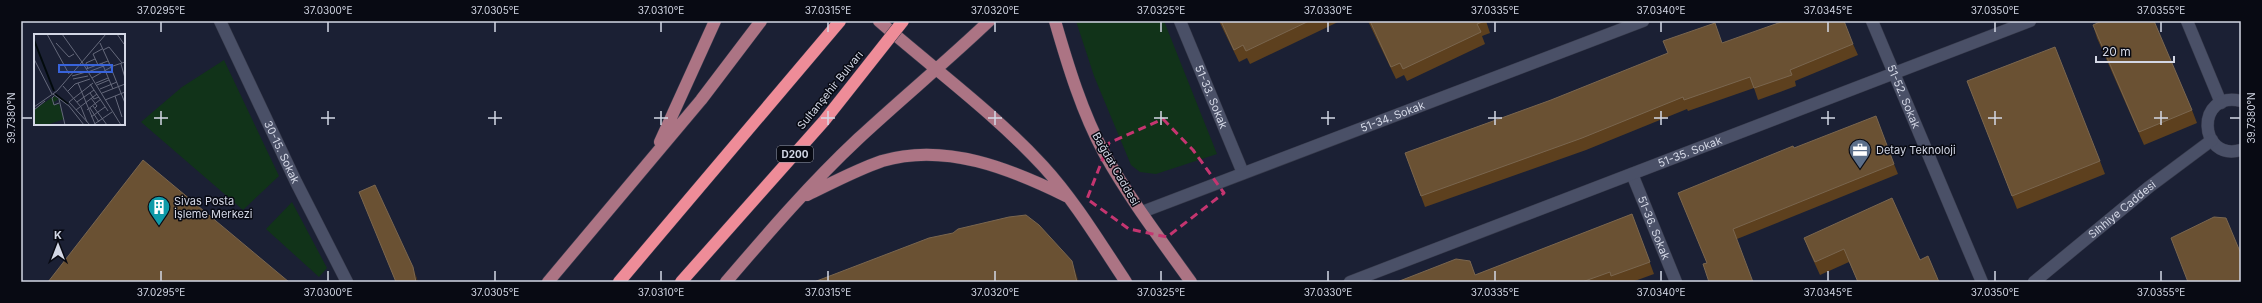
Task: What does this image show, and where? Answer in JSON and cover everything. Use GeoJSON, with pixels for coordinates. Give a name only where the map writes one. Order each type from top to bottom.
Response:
{"type":"FeatureCollection","features":[{"type":"Feature","properties":{"kind":"highway"},"geometry":{"type":"LineString","coordinates":[[619,282],[840,21]]}},
{"type":"Feature","properties":{"kind":"highway","name":"Sultanşehir Bulvarı"},"geometry":{"type":"LineString","coordinates":[[681,282],[824,121],[903,21]]}},
{"type":"Feature","properties":{"kind":"main road"},"geometry":{"type":"LineString","coordinates":[[654,157],[715,21]]}},
{"type":"Feature","properties":{"kind":"main road"},"geometry":{"type":"LineString","coordinates":[[548,282],[654,157],[761,21]]}},
{"type":"Feature","properties":{"kind":"main road"},"geometry":{"type":"LineString","coordinates":[[879,21],[973,99],[1034,157],[1068,198],[1126,282]]}},
{"type":"Feature","properties":{"kind":"main road"},"geometry":{"type":"LineString","coordinates":[[726,282],[801,198],[857,140],[938,69],[989,21]]}},
{"type":"Feature","properties":{"kind":"main road","name":"Bağdat Caddesi"},"geometry":{"type":"LineString","coordinates":[[1055,21],[1087,117],[1103,152],[1142,212],[1191,282]]}},
{"type":"Feature","properties":{"kind":"main road"},"geometry":{"type":"LineString","coordinates":[[801,198],[884,161],[922,155],[964,158],[1007,169],[1068,198]]}},
{"type":"Feature","properties":{"kind":"street","name":"30-15. Sokak"},"geometry":{"type":"LineString","coordinates":[[220,21],[296,182],[347,282]]}},
{"type":"Feature","properties":{"kind":"street","name":"51-33. Sokak"},"geometry":{"type":"LineString","coordinates":[[1180,21],[1243,173]]}},
{"type":"Feature","properties":{"kind":"street","name":"51-34. Sokak"},"geometry":{"type":"LineString","coordinates":[[1142,212],[1643,21]]}},
{"type":"Feature","properties":{"kind":"street","name":"51-52. Sokak"},"geometry":{"type":"LineString","coordinates":[[1872,21],[1982,282]]}},
{"type":"Feature","properties":{"kind":"street","name":"51-35. Sokak"},"geometry":{"type":"LineString","coordinates":[[1350,282],[2030,21]]}},
{"type":"Feature","properties":{"kind":"street"},"geometry":{"type":"LineString","coordinates":[[2187,21],[2221,103]]}},
{"type":"Feature","properties":{"kind":"street"},"geometry":{"type":"LineString","coordinates":[[2240,99],[2221,103],[2215,107],[2207,121],[2207,129],[2212,140],[2221,148],[2228,150],[2241,150]]}},
{"type":"Feature","properties":{"kind":"street","name":"Sıhhiye Caddesi"},"geometry":{"type":"LineString","coordinates":[[2034,282],[2149,187],[2212,140]]}},
{"type":"Feature","properties":{"kind":"street","name":"51-36. Sokak"},"geometry":{"type":"LineString","coordinates":[[1632,174],[1676,282]]}},
{"type":"Feature","properties":{"kind":"highlighted area"},"geometry":{"type":"Polygon","coordinates":[[[1163,119],[1193,150],[1224,193],[1167,237],[1129,229],[1087,199],[1109,143],[1163,119]]]}},
{"type":"Feature","properties":{"kind":"green space"},"geometry":{"type":"Polygon","coordinates":[[[1076,21],[1164,21],[1217,154],[1156,174],[1140,172],[1131,165],[1094,76],[1076,21]]]}},
{"type":"Feature","properties":{"kind":"green space"},"geometry":{"type":"Polygon","coordinates":[[[224,60],[279,176],[243,210],[141,122],[182,87],[224,60]]]}},
{"type":"Feature","properties":{"kind":"green space"},"geometry":{"type":"Polygon","coordinates":[[[292,202],[327,268],[319,277],[266,229],[292,202]]]}},
{"type":"Feature","properties":{"kind":"building"},"geometry":{"type":"Polygon","coordinates":[[[1221,21],[1309,21],[1246,51],[1243,45],[1234,50],[1221,21]]]}},
{"type":"Feature","properties":{"kind":"building"},"geometry":{"type":"Polygon","coordinates":[[[1370,21],[1485,21],[1477,24],[1481,32],[1403,69],[1400,63],[1391,67],[1370,21]]]}},
{"type":"Feature","properties":{"kind":"building"},"geometry":{"type":"Polygon","coordinates":[[[1784,21],[1844,21],[1853,44],[1790,70],[1792,75],[1754,88],[1750,77],[1684,100],[1683,97],[1582,138],[1421,196],[1405,153],[1551,100],[1668,53],[1663,41],[1715,23],[1722,43],[1784,21]]]}},
{"type":"Feature","properties":{"kind":"building"},"geometry":{"type":"Polygon","coordinates":[[[2102,21],[2154,21],[2192,110],[2139,132],[2093,25],[2102,21]]]}},
{"type":"Feature","properties":{"kind":"building"},"geometry":{"type":"Polygon","coordinates":[[[2055,47],[2100,161],[2012,196],[1967,81],[2055,47]]]}},
{"type":"Feature","properties":{"kind":"building"},"geometry":{"type":"Polygon","coordinates":[[[1876,116],[1894,164],[1733,229],[1753,282],[1709,282],[1703,264],[1707,263],[1678,193],[1793,146],[1794,148],[1876,116]]]}},
{"type":"Feature","properties":{"kind":"building","name":"Sivas Posta İşleme Merkezi"},"geometry":{"type":"Polygon","coordinates":[[[143,160],[289,282],[48,282],[143,160]]]}},
{"type":"Feature","properties":{"kind":"building"},"geometry":{"type":"Polygon","coordinates":[[[375,185],[413,267],[416,282],[396,282],[359,192],[375,185]]]}},
{"type":"Feature","properties":{"kind":"building"},"geometry":{"type":"Polygon","coordinates":[[[1892,198],[1920,260],[1928,256],[1939,282],[1858,282],[1844,249],[1815,262],[1804,238],[1892,198]]]}},
{"type":"Feature","properties":{"kind":"building"},"geometry":{"type":"Polygon","coordinates":[[[1632,214],[1650,262],[1611,276],[1610,272],[1582,282],[1397,282],[1456,259],[1470,261],[1475,275],[1632,214]]]}},
{"type":"Feature","properties":{"kind":"building"},"geometry":{"type":"Polygon","coordinates":[[[1026,215],[1039,225],[1072,261],[1077,282],[814,282],[929,238],[953,233],[958,229],[1009,217],[1026,215]]]}},
{"type":"Feature","properties":{"kind":"building"},"geometry":{"type":"Polygon","coordinates":[[[2214,217],[2226,218],[2241,254],[2241,282],[2188,282],[2171,238],[2214,217]]]}},
{"type":"Feature","properties":{"kind":"place","name":"Detay Teknoloji"},"geometry":{"type":"Point","coordinates":[1860,170]}},
{"type":"Feature","properties":{"kind":"place","name":"Sivas Posta İşleme Merkezi"},"geometry":{"type":"Point","coordinates":[159,226]}}]}
